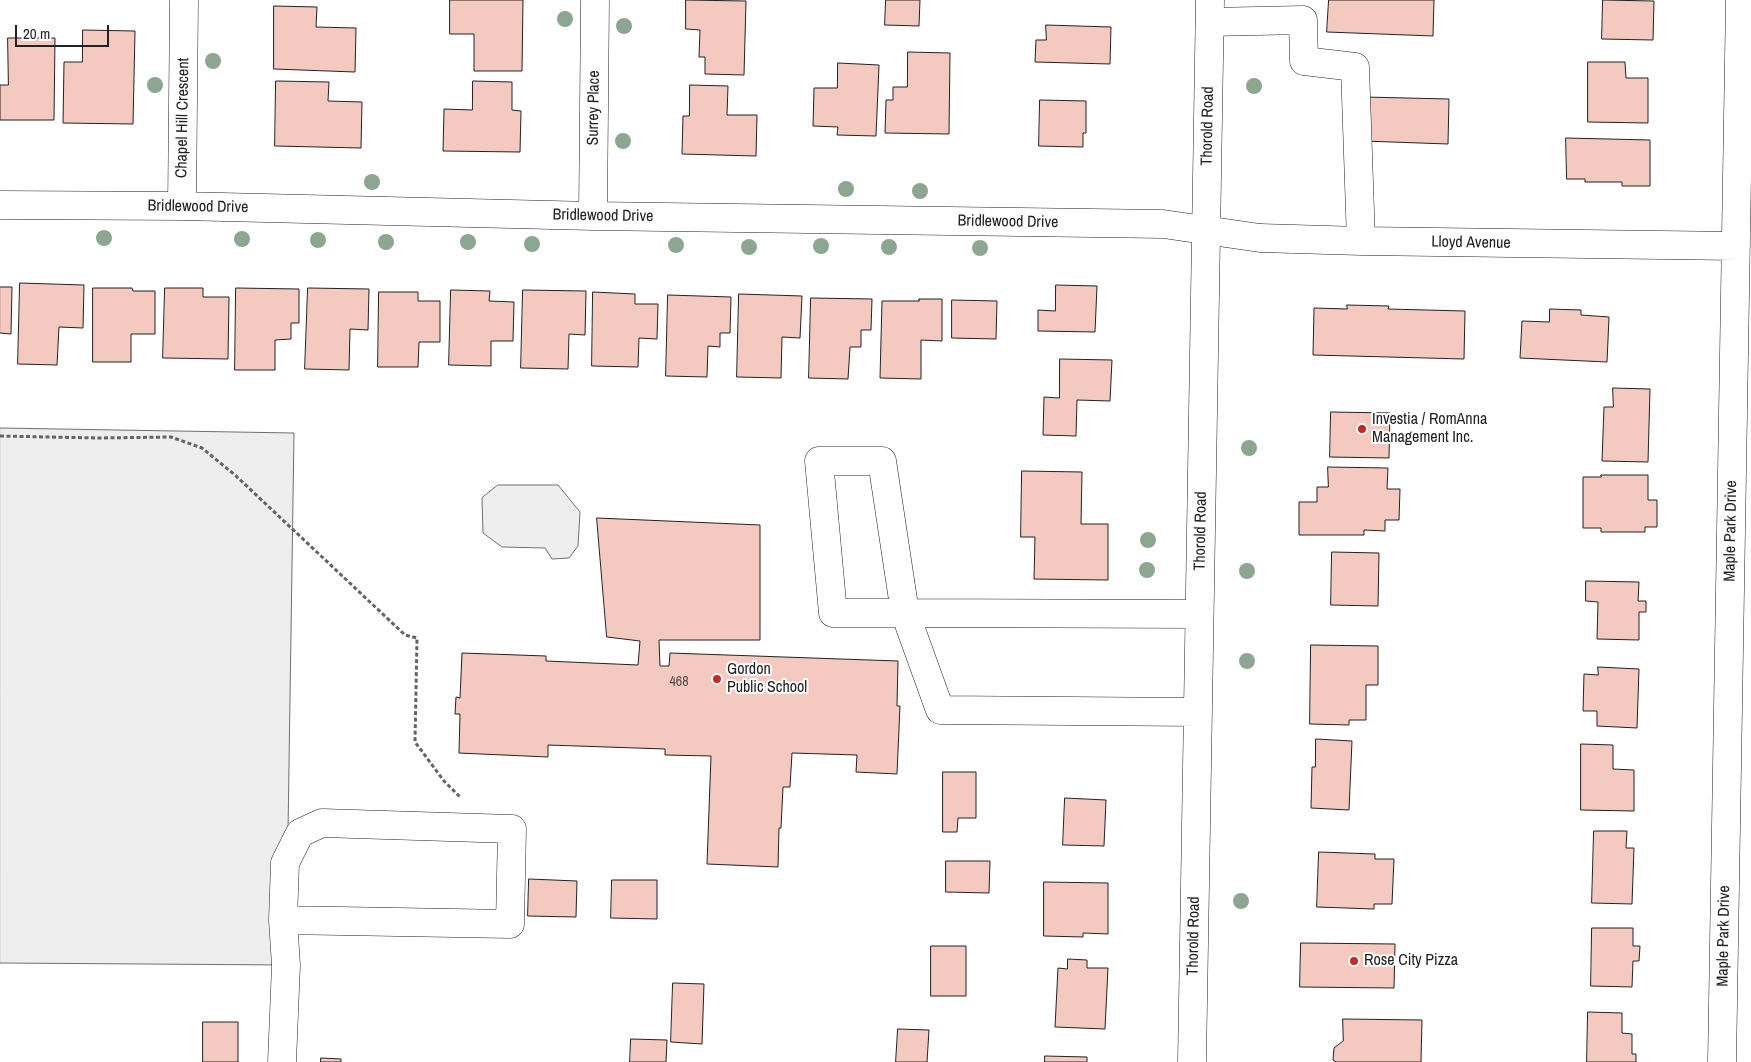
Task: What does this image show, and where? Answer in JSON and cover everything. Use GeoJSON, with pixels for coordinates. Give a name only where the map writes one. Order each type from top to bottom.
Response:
{"type":"FeatureCollection","features":[{"type":"Feature","properties":{"kind":"street","name":"Chapel Hill Crescent"},"geometry":{"type":"LineString","coordinates":[[182,206],[184,0]]}},
{"type":"Feature","properties":{"kind":"street","name":"Surrey Place"},"geometry":{"type":"LineString","coordinates":[[593,216],[595,0]]}},
{"type":"Feature","properties":{"kind":"street","name":"Maple Park Drive"},"geometry":{"type":"LineString","coordinates":[[1722,1062],[1739,781],[1743,326],[1736,246],[1740,0]]}},
{"type":"Feature","properties":{"kind":"street","name":"Thorold Road"},"geometry":{"type":"LineString","coordinates":[[1192,1062],[1210,11]]}},
{"type":"Feature","properties":{"kind":"street"},"geometry":{"type":"LineString","coordinates":[[1210,11],[1304,20],[1304,61],[1355,67],[1361,241]]}},
{"type":"Feature","properties":{"kind":"street","name":"Bridlewood Drive"},"geometry":{"type":"LineString","coordinates":[[0,205],[182,206],[593,216],[1163,224],[1206,230]]}},
{"type":"Feature","properties":{"kind":"street","name":"Lloyd Avenue"},"geometry":{"type":"LineString","coordinates":[[1206,230],[1248,237],[1361,241],[1736,246]]}},
{"type":"Feature","properties":{"kind":"street"},"geometry":{"type":"LineString","coordinates":[[1198,712],[940,710],[904,613],[882,461],[819,460],[833,613],[904,613],[1199,614]]}},
{"type":"Feature","properties":{"kind":"street"},"geometry":{"type":"LineString","coordinates":[[282,1062],[286,965],[283,920],[285,863],[300,834],[322,823],[512,830],[510,924],[283,920]]}},
{"type":"Feature","properties":{"kind":"path"},"geometry":{"type":"LineString","coordinates":[[0,436],[98,438],[171,436],[202,448],[235,474],[405,635],[417,638],[415,742],[444,781],[493,829]]}},
{"type":"Feature","properties":{"kind":"shaded area"},"geometry":{"type":"Polygon","coordinates":[[[0,428],[294,433],[286,965],[0,963],[0,428]]]}},
{"type":"Feature","properties":{"kind":"shaded area"},"geometry":{"type":"Polygon","coordinates":[[[498,485],[558,485],[580,512],[578,546],[569,558],[552,559],[545,548],[502,547],[483,533],[482,498],[498,485]]]}},
{"type":"Feature","properties":{"kind":"building"},"geometry":{"type":"Polygon","coordinates":[[[450,0],[523,0],[522,71],[474,71],[474,34],[450,34],[450,0]]]}},
{"type":"Feature","properties":{"kind":"building"},"geometry":{"type":"Polygon","coordinates":[[[686,0],[746,1],[744,75],[705,74],[705,57],[699,57],[700,30],[686,29],[686,0]]]}},
{"type":"Feature","properties":{"kind":"building"},"geometry":{"type":"Polygon","coordinates":[[[886,0],[920,0],[919,26],[885,25],[886,0]]]}},
{"type":"Feature","properties":{"kind":"building"},"geometry":{"type":"Polygon","coordinates":[[[1329,0],[1434,0],[1433,36],[1327,32],[1329,0]]]}},
{"type":"Feature","properties":{"kind":"building"},"geometry":{"type":"Polygon","coordinates":[[[1603,0],[1654,1],[1653,40],[1602,39],[1603,0]]]}},
{"type":"Feature","properties":{"kind":"building"},"geometry":{"type":"Polygon","coordinates":[[[274,6],[317,7],[316,27],[356,28],[355,72],[274,69],[274,6]]]}},
{"type":"Feature","properties":{"kind":"building"},"geometry":{"type":"Polygon","coordinates":[[[1046,25],[1111,27],[1110,64],[1035,62],[1036,40],[1046,40],[1046,25]]]}},
{"type":"Feature","properties":{"kind":"building"},"geometry":{"type":"Polygon","coordinates":[[[83,30],[135,31],[133,124],[63,123],[64,62],[82,62],[83,30]]]}},
{"type":"Feature","properties":{"kind":"building"},"geometry":{"type":"Polygon","coordinates":[[[8,38],[55,38],[54,120],[0,120],[0,85],[8,85],[8,38]]]}},
{"type":"Feature","properties":{"kind":"building"},"geometry":{"type":"Polygon","coordinates":[[[908,52],[950,53],[949,134],[885,133],[886,100],[893,100],[893,87],[907,87],[908,52]]]}},
{"type":"Feature","properties":{"kind":"building"},"geometry":{"type":"Polygon","coordinates":[[[1588,62],[1625,62],[1626,78],[1648,78],[1648,123],[1588,122],[1588,62]]]}},
{"type":"Feature","properties":{"kind":"building"},"geometry":{"type":"Polygon","coordinates":[[[838,63],[879,65],[876,136],[837,135],[838,127],[813,126],[814,88],[837,88],[838,63]]]}},
{"type":"Feature","properties":{"kind":"building"},"geometry":{"type":"Polygon","coordinates":[[[276,81],[329,82],[328,101],[362,102],[361,148],[275,146],[276,81]]]}},
{"type":"Feature","properties":{"kind":"building"},"geometry":{"type":"Polygon","coordinates":[[[473,81],[512,82],[512,110],[521,111],[520,152],[443,151],[444,109],[472,110],[473,81]]]}},
{"type":"Feature","properties":{"kind":"building"},"geometry":{"type":"Polygon","coordinates":[[[690,85],[728,86],[727,115],[757,115],[756,156],[682,154],[683,116],[689,116],[690,85]]]}},
{"type":"Feature","properties":{"kind":"building"},"geometry":{"type":"Polygon","coordinates":[[[1364,97],[1449,99],[1448,144],[1363,141],[1364,97]]]}},
{"type":"Feature","properties":{"kind":"building"},"geometry":{"type":"Polygon","coordinates":[[[1040,100],[1086,101],[1086,133],[1083,133],[1083,147],[1039,146],[1040,100]]]}},
{"type":"Feature","properties":{"kind":"building"},"geometry":{"type":"Polygon","coordinates":[[[1566,138],[1650,140],[1650,186],[1622,186],[1622,182],[1585,182],[1585,179],[1567,179],[1566,138]]]}},
{"type":"Feature","properties":{"kind":"building"},"geometry":{"type":"Polygon","coordinates":[[[20,283],[84,285],[83,328],[59,327],[57,365],[18,364],[20,283]]]}},
{"type":"Feature","properties":{"kind":"building"},"geometry":{"type":"Polygon","coordinates":[[[1056,285],[1097,286],[1095,332],[1038,331],[1038,310],[1055,311],[1056,285]]]}},
{"type":"Feature","properties":{"kind":"building"},"geometry":{"type":"Polygon","coordinates":[[[0,287],[12,287],[11,334],[0,333],[0,287]]]}},
{"type":"Feature","properties":{"kind":"building"},"geometry":{"type":"Polygon","coordinates":[[[93,288],[132,288],[133,291],[155,291],[155,334],[131,334],[131,362],[93,362],[93,288]]]}},
{"type":"Feature","properties":{"kind":"building"},"geometry":{"type":"Polygon","coordinates":[[[165,288],[203,288],[203,297],[229,297],[228,359],[163,358],[165,288]]]}},
{"type":"Feature","properties":{"kind":"building"},"geometry":{"type":"Polygon","coordinates":[[[236,288],[299,289],[299,323],[291,323],[291,339],[275,340],[275,370],[235,370],[236,288]]]}},
{"type":"Feature","properties":{"kind":"building"},"geometry":{"type":"Polygon","coordinates":[[[308,288],[369,289],[368,330],[350,329],[349,370],[305,369],[308,288]]]}},
{"type":"Feature","properties":{"kind":"building"},"geometry":{"type":"Polygon","coordinates":[[[451,290],[490,291],[489,301],[514,302],[513,341],[491,341],[491,366],[449,365],[451,290]]]}},
{"type":"Feature","properties":{"kind":"building"},"geometry":{"type":"Polygon","coordinates":[[[523,290],[586,291],[585,335],[569,334],[568,369],[521,368],[523,290]]]}},
{"type":"Feature","properties":{"kind":"building"},"geometry":{"type":"Polygon","coordinates":[[[379,292],[418,292],[418,301],[440,301],[440,342],[419,342],[418,367],[378,367],[379,292]]]}},
{"type":"Feature","properties":{"kind":"building"},"geometry":{"type":"Polygon","coordinates":[[[593,292],[635,294],[635,304],[658,304],[657,339],[639,338],[638,367],[592,366],[593,292]]]}},
{"type":"Feature","properties":{"kind":"building"},"geometry":{"type":"Polygon","coordinates":[[[739,294],[802,296],[800,338],[782,337],[781,378],[737,377],[739,294]]]}},
{"type":"Feature","properties":{"kind":"building"},"geometry":{"type":"Polygon","coordinates":[[[668,295],[731,297],[730,333],[720,333],[720,347],[708,346],[707,377],[666,376],[668,295]]]}},
{"type":"Feature","properties":{"kind":"building"},"geometry":{"type":"Polygon","coordinates":[[[811,298],[872,299],[871,330],[861,330],[861,347],[850,347],[848,379],[809,378],[811,298]]]}},
{"type":"Feature","properties":{"kind":"building"},"geometry":{"type":"Polygon","coordinates":[[[919,299],[942,299],[942,341],[921,340],[921,379],[880,378],[882,301],[919,301],[919,299]]]}},
{"type":"Feature","properties":{"kind":"building"},"geometry":{"type":"Polygon","coordinates":[[[952,300],[997,301],[996,339],[952,338],[952,300]]]}},
{"type":"Feature","properties":{"kind":"building"},"geometry":{"type":"Polygon","coordinates":[[[1347,305],[1389,306],[1388,309],[1465,311],[1464,359],[1313,355],[1314,308],[1347,309],[1347,305]]]}},
{"type":"Feature","properties":{"kind":"building"},"geometry":{"type":"Polygon","coordinates":[[[1550,309],[1581,310],[1581,315],[1609,317],[1607,362],[1520,358],[1522,321],[1549,322],[1550,309]]]}},
{"type":"Feature","properties":{"kind":"building"},"geometry":{"type":"Polygon","coordinates":[[[1060,359],[1112,360],[1110,401],[1077,400],[1076,436],[1043,435],[1044,397],[1059,398],[1060,359]]]}},
{"type":"Feature","properties":{"kind":"building"},"geometry":{"type":"Polygon","coordinates":[[[1613,388],[1650,389],[1648,462],[1602,461],[1604,407],[1613,407],[1613,388]]]}},
{"type":"Feature","properties":{"kind":"building"},"geometry":{"type":"Polygon","coordinates":[[[1331,412],[1390,413],[1389,458],[1330,457],[1331,412]]]}},
{"type":"Feature","properties":{"kind":"building"},"geometry":{"type":"Polygon","coordinates":[[[1328,467],[1388,468],[1387,489],[1400,489],[1399,520],[1385,520],[1385,531],[1364,530],[1364,535],[1299,535],[1299,502],[1317,502],[1317,487],[1328,487],[1328,467]]]}},
{"type":"Feature","properties":{"kind":"building"},"geometry":{"type":"Polygon","coordinates":[[[1022,471],[1082,472],[1081,524],[1108,524],[1108,580],[1034,579],[1035,537],[1021,537],[1022,471]]]}},
{"type":"Feature","properties":{"kind":"building"},"geometry":{"type":"Polygon","coordinates":[[[1601,475],[1648,475],[1648,500],[1657,500],[1657,527],[1645,527],[1645,532],[1601,532],[1601,528],[1583,528],[1583,477],[1601,477],[1601,475]]]}},
{"type":"Feature","properties":{"kind":"building"},"geometry":{"type":"Polygon","coordinates":[[[597,518],[760,525],[760,640],[659,640],[660,666],[669,666],[670,653],[898,661],[897,706],[900,706],[897,774],[856,772],[857,755],[792,753],[790,787],[783,787],[778,867],[707,864],[711,756],[665,755],[665,749],[548,745],[548,757],[459,753],[460,714],[455,714],[456,697],[460,698],[462,653],[546,656],[546,661],[638,665],[640,641],[607,637],[597,518]]]}},
{"type":"Feature","properties":{"kind":"building"},"geometry":{"type":"Polygon","coordinates":[[[1332,552],[1379,553],[1378,606],[1331,605],[1332,552]]]}},
{"type":"Feature","properties":{"kind":"building"},"geometry":{"type":"Polygon","coordinates":[[[1586,581],[1639,582],[1638,601],[1646,601],[1646,612],[1639,612],[1639,640],[1597,639],[1598,602],[1586,601],[1586,581]]]}},
{"type":"Feature","properties":{"kind":"building"},"geometry":{"type":"Polygon","coordinates":[[[1311,645],[1378,646],[1378,685],[1366,685],[1366,720],[1349,720],[1349,725],[1310,724],[1311,645]]]}},
{"type":"Feature","properties":{"kind":"building"},"geometry":{"type":"Polygon","coordinates":[[[1598,667],[1639,669],[1637,728],[1597,726],[1597,711],[1583,711],[1584,674],[1598,675],[1598,667]]]}},
{"type":"Feature","properties":{"kind":"building"},"geometry":{"type":"Polygon","coordinates":[[[1316,739],[1352,741],[1349,810],[1311,808],[1312,767],[1315,767],[1316,739]]]}},
{"type":"Feature","properties":{"kind":"building"},"geometry":{"type":"Polygon","coordinates":[[[1581,744],[1613,745],[1613,769],[1634,770],[1634,811],[1581,810],[1581,744]]]}},
{"type":"Feature","properties":{"kind":"building"},"geometry":{"type":"Polygon","coordinates":[[[943,772],[976,772],[976,818],[958,818],[957,832],[943,832],[943,772]]]}},
{"type":"Feature","properties":{"kind":"building"},"geometry":{"type":"Polygon","coordinates":[[[1065,798],[1106,800],[1104,846],[1063,845],[1065,798]]]}},
{"type":"Feature","properties":{"kind":"building"},"geometry":{"type":"Polygon","coordinates":[[[1594,831],[1627,831],[1626,848],[1634,848],[1632,904],[1592,903],[1594,831]]]}},
{"type":"Feature","properties":{"kind":"building"},"geometry":{"type":"Polygon","coordinates":[[[1319,852],[1375,854],[1375,859],[1394,859],[1392,904],[1374,904],[1374,909],[1317,907],[1319,852]]]}},
{"type":"Feature","properties":{"kind":"building"},"geometry":{"type":"Polygon","coordinates":[[[946,861],[990,861],[989,893],[946,892],[946,861]]]}},
{"type":"Feature","properties":{"kind":"building"},"geometry":{"type":"Polygon","coordinates":[[[529,879],[577,881],[576,917],[528,916],[529,879]]]}},
{"type":"Feature","properties":{"kind":"building"},"geometry":{"type":"Polygon","coordinates":[[[612,880],[657,880],[657,919],[611,918],[612,880]]]}},
{"type":"Feature","properties":{"kind":"building"},"geometry":{"type":"Polygon","coordinates":[[[1044,882],[1108,883],[1108,934],[1083,933],[1083,937],[1044,936],[1044,882]]]}},
{"type":"Feature","properties":{"kind":"building"},"geometry":{"type":"Polygon","coordinates":[[[1592,928],[1633,928],[1633,946],[1640,946],[1639,961],[1633,961],[1632,987],[1591,986],[1592,928]]]}},
{"type":"Feature","properties":{"kind":"building"},"geometry":{"type":"Polygon","coordinates":[[[1301,943],[1395,944],[1394,988],[1300,987],[1301,943]]]}},
{"type":"Feature","properties":{"kind":"building"},"geometry":{"type":"Polygon","coordinates":[[[931,946],[966,946],[966,996],[931,996],[931,946]]]}},
{"type":"Feature","properties":{"kind":"building"},"geometry":{"type":"Polygon","coordinates":[[[1068,959],[1087,960],[1087,968],[1108,968],[1105,1029],[1055,1027],[1058,968],[1067,969],[1068,959]]]}},
{"type":"Feature","properties":{"kind":"building"},"geometry":{"type":"Polygon","coordinates":[[[673,983],[704,984],[702,1044],[671,1042],[673,983]]]}},
{"type":"Feature","properties":{"kind":"building"},"geometry":{"type":"Polygon","coordinates":[[[1588,1012],[1622,1013],[1622,1033],[1632,1034],[1632,1054],[1636,1054],[1636,1062],[1587,1062],[1588,1012]]]}},
{"type":"Feature","properties":{"kind":"building"},"geometry":{"type":"Polygon","coordinates":[[[1343,1019],[1422,1020],[1421,1062],[1336,1062],[1333,1060],[1334,1048],[1343,1041],[1343,1019]]]}},
{"type":"Feature","properties":{"kind":"building"},"geometry":{"type":"Polygon","coordinates":[[[203,1022],[238,1022],[238,1062],[203,1062],[203,1022]]]}},
{"type":"Feature","properties":{"kind":"building"},"geometry":{"type":"Polygon","coordinates":[[[898,1029],[929,1030],[927,1062],[896,1062],[898,1029]]]}},
{"type":"Feature","properties":{"kind":"building"},"geometry":{"type":"Polygon","coordinates":[[[631,1039],[667,1040],[666,1062],[630,1062],[631,1039]]]}},
{"type":"Feature","properties":{"kind":"building"},"geometry":{"type":"Polygon","coordinates":[[[1045,1056],[1087,1057],[1087,1062],[1045,1062],[1045,1056]]]}},
{"type":"Feature","properties":{"kind":"building"},"geometry":{"type":"Polygon","coordinates":[[[321,1058],[341,1059],[341,1062],[321,1062],[321,1058]]]}},
{"type":"Feature","properties":{"kind":"place","name":"Investia / RomAnna Management Inc."},"geometry":{"type":"Point","coordinates":[1362,429]}},
{"type":"Feature","properties":{"kind":"place","name":"Gordon Public School"},"geometry":{"type":"Point","coordinates":[717,679]}},
{"type":"Feature","properties":{"kind":"place","name":"Rose City Pizza"},"geometry":{"type":"Point","coordinates":[1354,961]}}]}
